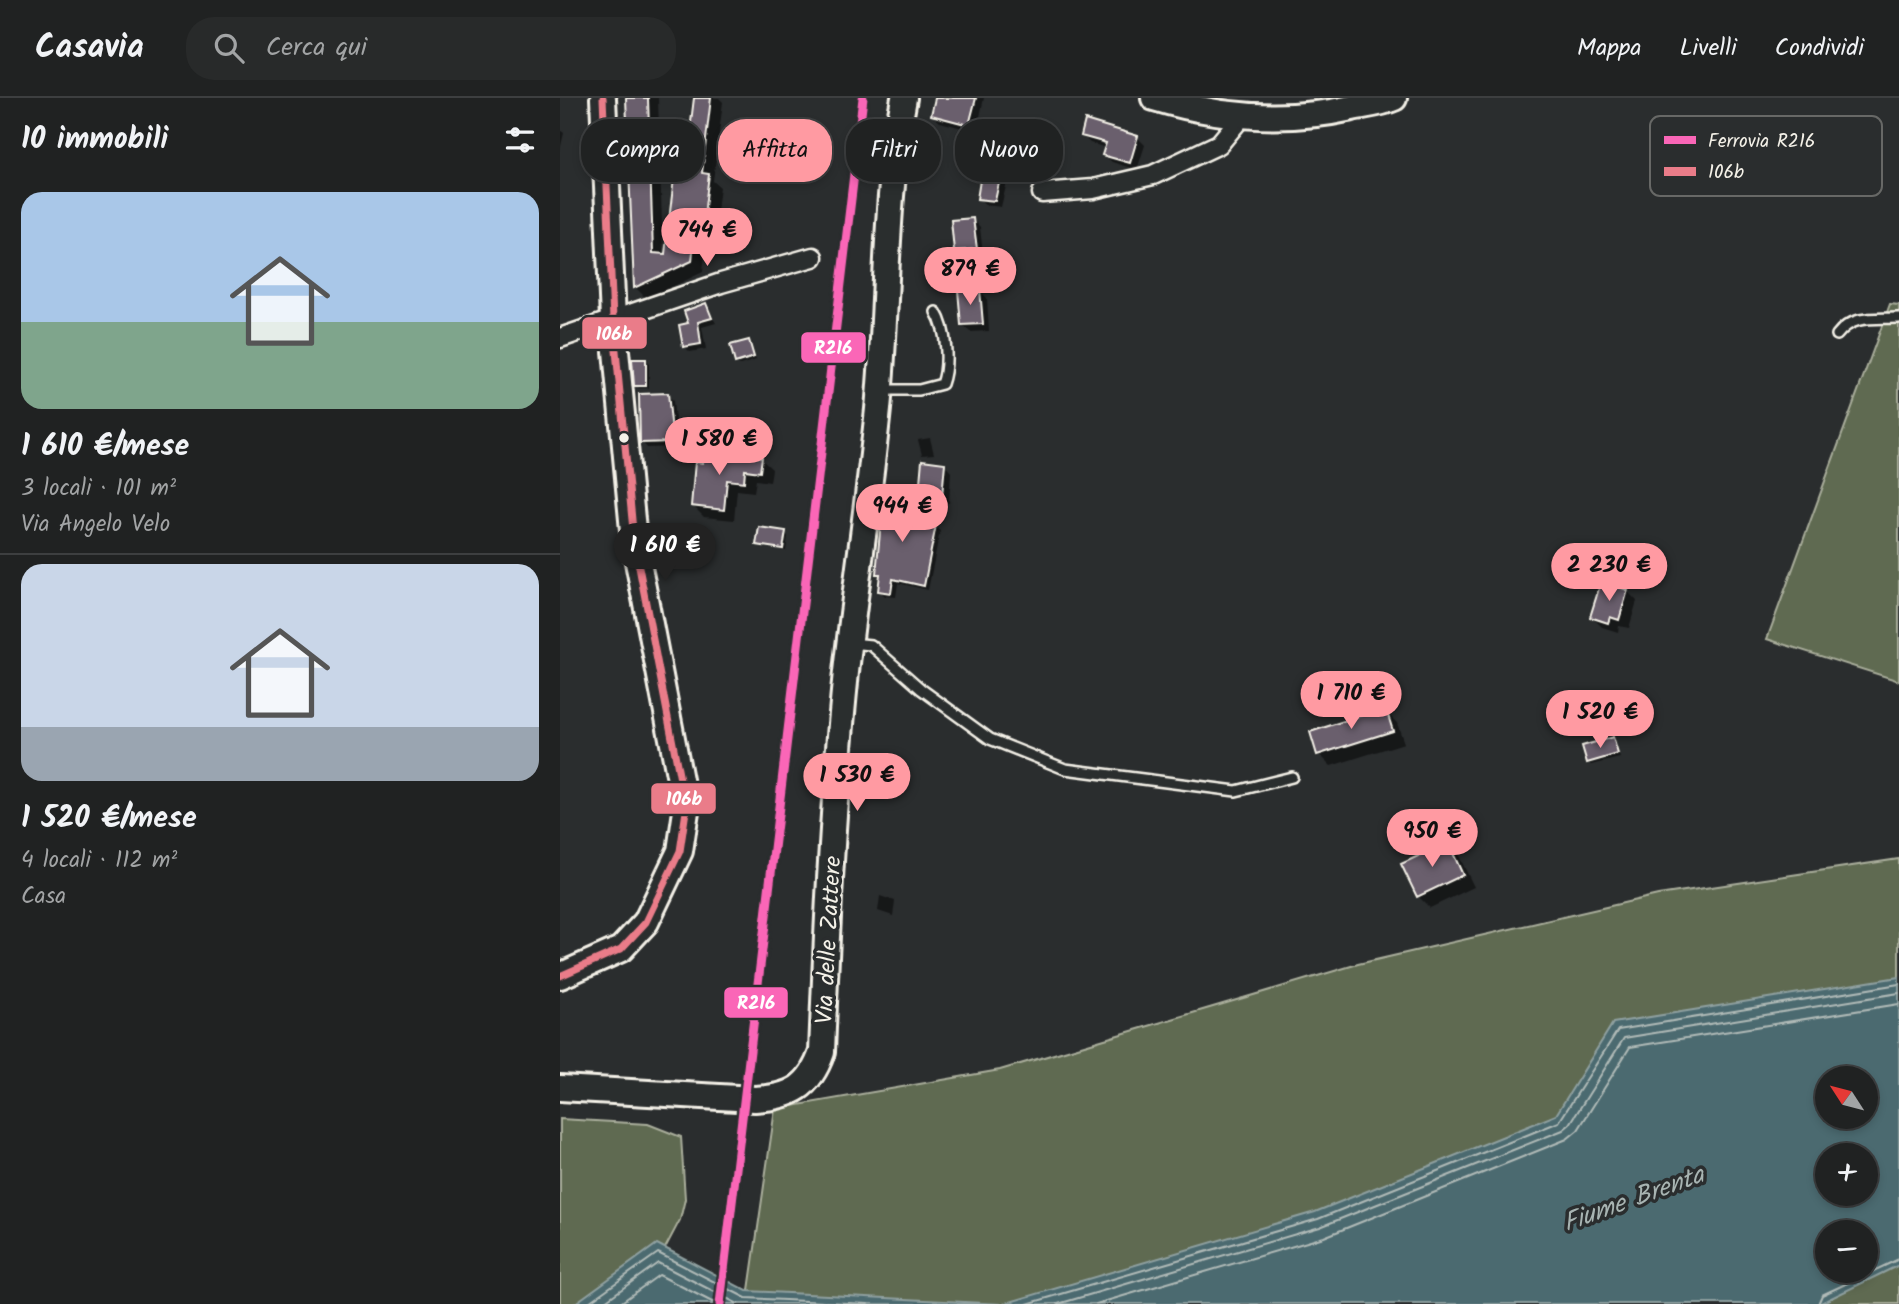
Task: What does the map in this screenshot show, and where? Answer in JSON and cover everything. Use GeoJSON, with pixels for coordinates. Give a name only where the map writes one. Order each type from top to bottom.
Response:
{"type":"FeatureCollection","features":[{"type":"Feature","properties":{"kind":"street"},"geometry":{"type":"LineString","coordinates":[[560,976],[621,949],[646,922],[680,851],[686,811],[634,541],[613,319],[603,98]]}},
{"type":"Feature","properties":{"kind":"street","name":"Via delle Zattere"},"geometry":{"type":"LineString","coordinates":[[560,1088],[755,1100],[772,1098],[790,1091],[814,1076],[822,1052],[835,813],[849,642],[867,516],[880,390],[888,251],[904,98]]}},
{"type":"Feature","properties":{"kind":"street"},"geometry":{"type":"LineString","coordinates":[[1154,98],[1199,112],[1282,119],[1313,116],[1394,98]]}},
{"type":"Feature","properties":{"kind":"street"},"geometry":{"type":"LineString","coordinates":[[1042,193],[1093,189],[1153,175],[1219,144],[1243,115]]}},
{"type":"Feature","properties":{"kind":"street"},"geometry":{"type":"LineString","coordinates":[[560,338],[813,257]]}},
{"type":"Feature","properties":{"kind":"lane"},"geometry":{"type":"LineString","coordinates":[[880,390],[919,390],[942,384],[947,372],[941,320],[936,312]]}},
{"type":"Feature","properties":{"kind":"lane"},"geometry":{"type":"LineString","coordinates":[[1837,335],[1845,324],[1856,319],[1899,318]]}},
{"type":"Feature","properties":{"kind":"lane"},"geometry":{"type":"LineString","coordinates":[[849,642],[871,645],[921,689],[990,739],[1065,769],[1236,791],[1292,776]]}},
{"type":"Feature","properties":{"kind":"green space"},"geometry":{"type":"Polygon","coordinates":[[[1890,304],[1899,305],[1899,681],[1767,639],[1890,304]]]}},
{"type":"Feature","properties":{"kind":"green space"},"geometry":{"type":"Polygon","coordinates":[[[1899,859],[1899,1304],[747,1304],[775,1109],[1000,1070],[1358,964],[1658,895],[1899,859]]]}},
{"type":"Feature","properties":{"kind":"green space"},"geometry":{"type":"Polygon","coordinates":[[[560,1119],[648,1124],[681,1137],[685,1199],[680,1220],[662,1254],[650,1304],[560,1304],[560,1119]]]}},
{"type":"Feature","properties":{"kind":"water","name":"Fiume Brenta"},"geometry":{"type":"Polygon","coordinates":[[[1899,977],[1899,1265],[1878,1275],[1878,1220],[1815,1220],[1815,1283],[1862,1283],[1819,1304],[1003,1304],[1315,1212],[1556,1115],[1613,1023],[1899,977]]]}},
{"type":"Feature","properties":{"kind":"water"},"geometry":{"type":"Polygon","coordinates":[[[657,1244],[747,1291],[1003,1304],[574,1304],[657,1244]]]}},
{"type":"Feature","properties":{"kind":"building"},"geometry":{"type":"Polygon","coordinates":[[[626,98],[648,98],[649,119],[627,119],[626,98]]]}},
{"type":"Feature","properties":{"kind":"building"},"geometry":{"type":"Polygon","coordinates":[[[694,98],[711,98],[704,156],[704,119],[691,119],[694,98]]]}},
{"type":"Feature","properties":{"kind":"building"},"geometry":{"type":"Polygon","coordinates":[[[935,98],[976,98],[971,119],[955,119],[955,121],[931,115],[935,98]]]}},
{"type":"Feature","properties":{"kind":"building"},"geometry":{"type":"Polygon","coordinates":[[[1085,120],[1138,136],[1130,163],[1102,155],[1106,143],[1081,136],[1085,120]]]}},
{"type":"Feature","properties":{"kind":"building"},"geometry":{"type":"Polygon","coordinates":[[[704,173],[709,174],[703,223],[696,222],[692,261],[634,288],[630,182],[651,182],[653,253],[665,254],[674,182],[704,182],[704,173]]]}},
{"type":"Feature","properties":{"kind":"building"},"geometry":{"type":"Polygon","coordinates":[[[980,182],[999,182],[995,201],[977,199],[980,182]]]}},
{"type":"Feature","properties":{"kind":"building"},"geometry":{"type":"Polygon","coordinates":[[[973,218],[977,249],[954,251],[951,220],[973,218]]]}},
{"type":"Feature","properties":{"kind":"building"},"geometry":{"type":"Polygon","coordinates":[[[980,289],[983,324],[961,325],[958,290],[980,289]]]}},
{"type":"Feature","properties":{"kind":"building"},"geometry":{"type":"Polygon","coordinates":[[[706,303],[712,318],[698,322],[701,344],[683,347],[679,325],[688,323],[684,311],[706,303]]]}},
{"type":"Feature","properties":{"kind":"building"},"geometry":{"type":"Polygon","coordinates":[[[749,340],[754,357],[735,363],[730,345],[749,340]]]}},
{"type":"Feature","properties":{"kind":"building"},"geometry":{"type":"Polygon","coordinates":[[[632,359],[646,359],[646,386],[634,386],[632,359]]]}},
{"type":"Feature","properties":{"kind":"building"},"geometry":{"type":"Polygon","coordinates":[[[668,393],[673,442],[640,443],[639,394],[668,393]]]}},
{"type":"Feature","properties":{"kind":"building"},"geometry":{"type":"Polygon","coordinates":[[[704,452],[762,457],[760,472],[745,470],[744,482],[727,480],[724,510],[691,506],[695,462],[703,463],[704,452]]]}},
{"type":"Feature","properties":{"kind":"building"},"geometry":{"type":"Polygon","coordinates":[[[922,460],[945,463],[942,496],[919,494],[922,460]]]}},
{"type":"Feature","properties":{"kind":"building"},"geometry":{"type":"Polygon","coordinates":[[[884,491],[910,493],[909,523],[936,525],[924,586],[893,579],[891,593],[878,591],[880,574],[876,574],[884,491]]]}},
{"type":"Feature","properties":{"kind":"building"},"geometry":{"type":"Polygon","coordinates":[[[759,527],[786,531],[783,549],[756,545],[759,527]]]}},
{"type":"Feature","properties":{"kind":"building"},"geometry":{"type":"Polygon","coordinates":[[[1601,582],[1628,590],[1619,620],[1610,617],[1608,623],[1590,617],[1601,582]]]}},
{"type":"Feature","properties":{"kind":"building"},"geometry":{"type":"Polygon","coordinates":[[[1386,709],[1393,731],[1317,755],[1310,732],[1386,709]]]}},
{"type":"Feature","properties":{"kind":"building"},"geometry":{"type":"Polygon","coordinates":[[[1613,737],[1618,754],[1587,763],[1582,746],[1613,737]]]}},
{"type":"Feature","properties":{"kind":"building"},"geometry":{"type":"Polygon","coordinates":[[[1448,842],[1463,875],[1417,897],[1401,864],[1448,842]]]}},
{"type":"Feature","properties":{"kind":"rail line","name":"R216"},"geometry":{"type":"LineString","coordinates":[[720,1304],[863,98]]}},
{"type":"Feature","properties":{"kind":"transit line","name":"106b"},"geometry":{"type":"LineString","coordinates":[[560,976],[621,949],[646,922],[680,851],[686,811],[634,541],[613,319],[603,98]]}}]}
